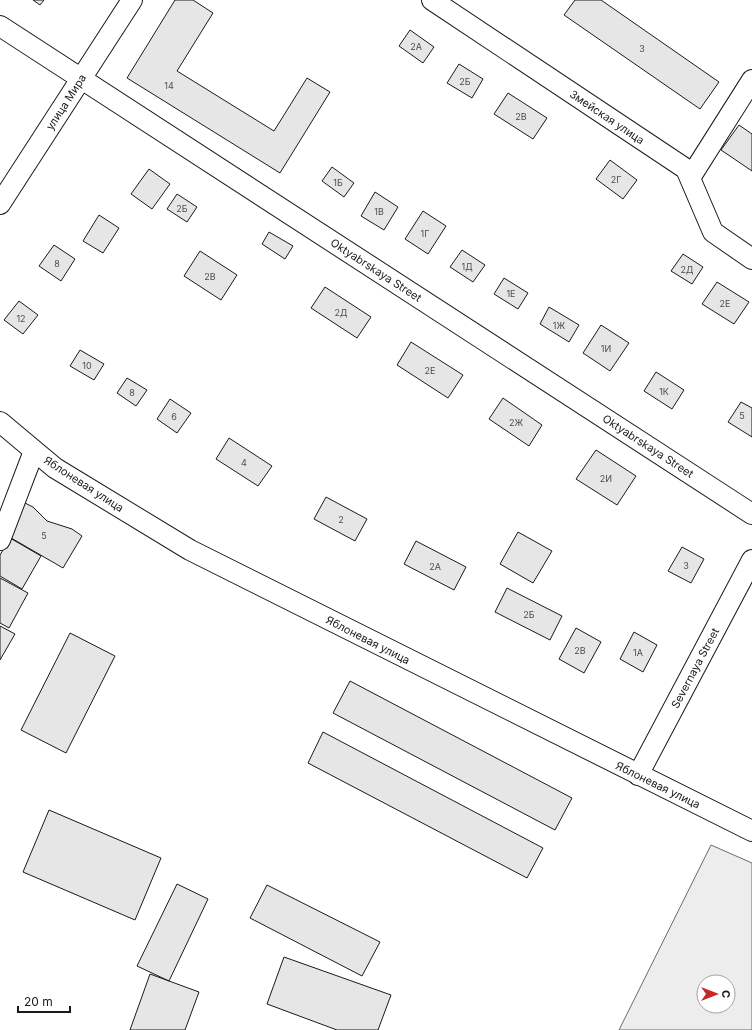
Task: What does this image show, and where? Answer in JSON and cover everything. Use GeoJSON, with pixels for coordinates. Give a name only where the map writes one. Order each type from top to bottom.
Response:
{"type":"FeatureCollection","features":[{"type":"Feature","properties":{"kind":"street","name":"улица Мира"},"geometry":{"type":"LineString","coordinates":[[0,204],[132,0]]}},
{"type":"Feature","properties":{"kind":"street","name":"Змейская улица"},"geometry":{"type":"LineString","coordinates":[[432,0],[686,169],[713,232],[752,259]]}},
{"type":"Feature","properties":{"kind":"street","name":"Oktyabrskaya Street"},"geometry":{"type":"LineString","coordinates":[[0,26],[752,514]]}},
{"type":"Feature","properties":{"kind":"street"},"geometry":{"type":"LineString","coordinates":[[690,178],[752,80]]}},
{"type":"Feature","properties":{"kind":"street","name":"Яблоневая улица"},"geometry":{"type":"LineString","coordinates":[[0,422],[55,468],[190,550],[752,831]]}},
{"type":"Feature","properties":{"kind":"street"},"geometry":{"type":"LineString","coordinates":[[0,540],[34,451]]}},
{"type":"Feature","properties":{"kind":"street","name":"Severnaya Street"},"geometry":{"type":"LineString","coordinates":[[638,775],[752,560]]}},
{"type":"Feature","properties":{"kind":"shaded area"},"geometry":{"type":"Polygon","coordinates":[[[711,845],[752,863],[752,1030],[619,1030],[711,845]]]}},
{"type":"Feature","properties":{"kind":"building"},"geometry":{"type":"Polygon","coordinates":[[[33,0],[44,0],[40,5],[33,0]]]}},
{"type":"Feature","properties":{"kind":"building"},"geometry":{"type":"Polygon","coordinates":[[[175,0],[193,0],[213,13],[177,71],[274,131],[307,78],[330,92],[280,173],[127,78],[175,0]]]}},
{"type":"Feature","properties":{"kind":"building"},"geometry":{"type":"Polygon","coordinates":[[[575,0],[601,0],[719,82],[700,109],[564,15],[575,0]]]}},
{"type":"Feature","properties":{"kind":"building"},"geometry":{"type":"Polygon","coordinates":[[[410,30],[434,47],[423,63],[399,46],[410,30]]]}},
{"type":"Feature","properties":{"kind":"building"},"geometry":{"type":"Polygon","coordinates":[[[459,64],[483,79],[472,98],[447,83],[459,64]]]}},
{"type":"Feature","properties":{"kind":"building"},"geometry":{"type":"Polygon","coordinates":[[[508,93],[547,118],[533,139],[494,114],[508,93]]]}},
{"type":"Feature","properties":{"kind":"building"},"geometry":{"type":"Polygon","coordinates":[[[739,125],[752,134],[752,171],[721,150],[739,125]]]}},
{"type":"Feature","properties":{"kind":"building"},"geometry":{"type":"Polygon","coordinates":[[[610,160],[637,180],[623,199],[596,179],[610,160]]]}},
{"type":"Feature","properties":{"kind":"building"},"geometry":{"type":"Polygon","coordinates":[[[332,167],[354,183],[344,197],[322,181],[332,167]]]}},
{"type":"Feature","properties":{"kind":"building"},"geometry":{"type":"Polygon","coordinates":[[[149,169],[170,184],[152,209],[131,194],[149,169]]]}},
{"type":"Feature","properties":{"kind":"building"},"geometry":{"type":"Polygon","coordinates":[[[375,192],[398,207],[384,230],[361,216],[375,192]]]}},
{"type":"Feature","properties":{"kind":"building"},"geometry":{"type":"Polygon","coordinates":[[[177,194],[197,207],[187,222],[167,209],[177,194]]]}},
{"type":"Feature","properties":{"kind":"building"},"geometry":{"type":"Polygon","coordinates":[[[423,211],[446,226],[428,254],[405,239],[423,211]]]}},
{"type":"Feature","properties":{"kind":"building"},"geometry":{"type":"Polygon","coordinates":[[[99,215],[119,228],[103,253],[83,241],[99,215]]]}},
{"type":"Feature","properties":{"kind":"building"},"geometry":{"type":"Polygon","coordinates":[[[269,232],[293,246],[285,259],[262,244],[269,232]]]}},
{"type":"Feature","properties":{"kind":"building"},"geometry":{"type":"Polygon","coordinates":[[[54,245],[75,259],[61,281],[39,266],[54,245]]]}},
{"type":"Feature","properties":{"kind":"building"},"geometry":{"type":"Polygon","coordinates":[[[462,250],[485,265],[473,282],[450,267],[462,250]]]}},
{"type":"Feature","properties":{"kind":"building"},"geometry":{"type":"Polygon","coordinates":[[[200,251],[237,275],[221,300],[184,276],[200,251]]]}},
{"type":"Feature","properties":{"kind":"building"},"geometry":{"type":"Polygon","coordinates":[[[683,254],[703,267],[692,284],[671,271],[683,254]]]}},
{"type":"Feature","properties":{"kind":"building"},"geometry":{"type":"Polygon","coordinates":[[[504,278],[528,293],[518,309],[494,294],[504,278]]]}},
{"type":"Feature","properties":{"kind":"building"},"geometry":{"type":"Polygon","coordinates":[[[717,282],[749,302],[734,324],[702,304],[717,282]]]}},
{"type":"Feature","properties":{"kind":"building"},"geometry":{"type":"Polygon","coordinates":[[[325,287],[371,317],[357,338],[311,308],[325,287]]]}},
{"type":"Feature","properties":{"kind":"building"},"geometry":{"type":"Polygon","coordinates":[[[19,301],[38,315],[23,334],[4,320],[19,301]]]}},
{"type":"Feature","properties":{"kind":"building"},"geometry":{"type":"Polygon","coordinates":[[[549,307],[579,325],[569,342],[540,324],[549,307]]]}},
{"type":"Feature","properties":{"kind":"building"},"geometry":{"type":"Polygon","coordinates":[[[601,325],[629,343],[610,371],[583,353],[601,325]]]}},
{"type":"Feature","properties":{"kind":"building"},"geometry":{"type":"Polygon","coordinates":[[[411,342],[463,375],[448,398],[397,365],[411,342]]]}},
{"type":"Feature","properties":{"kind":"building"},"geometry":{"type":"Polygon","coordinates":[[[80,350],[104,364],[94,380],[70,366],[80,350]]]}},
{"type":"Feature","properties":{"kind":"building"},"geometry":{"type":"Polygon","coordinates":[[[656,372],[684,390],[672,409],[644,391],[656,372]]]}},
{"type":"Feature","properties":{"kind":"building"},"geometry":{"type":"Polygon","coordinates":[[[127,378],[147,390],[136,406],[117,393],[127,378]]]}},
{"type":"Feature","properties":{"kind":"building"},"geometry":{"type":"Polygon","coordinates":[[[503,398],[542,425],[529,446],[489,419],[503,398]]]}},
{"type":"Feature","properties":{"kind":"building"},"geometry":{"type":"Polygon","coordinates":[[[170,399],[191,413],[177,433],[157,419],[170,399]]]}},
{"type":"Feature","properties":{"kind":"building"},"geometry":{"type":"Polygon","coordinates":[[[741,402],[752,408],[752,437],[728,422],[741,402]]]}},
{"type":"Feature","properties":{"kind":"building"},"geometry":{"type":"Polygon","coordinates":[[[229,438],[272,466],[258,486],[216,459],[229,438]]]}},
{"type":"Feature","properties":{"kind":"building"},"geometry":{"type":"Polygon","coordinates":[[[596,450],[636,476],[617,505],[576,479],[596,450]]]}},
{"type":"Feature","properties":{"kind":"building"},"geometry":{"type":"Polygon","coordinates":[[[326,497],[367,519],[355,541],[314,519],[326,497]]]}},
{"type":"Feature","properties":{"kind":"building"},"geometry":{"type":"Polygon","coordinates":[[[25,503],[33,507],[47,521],[72,529],[82,536],[63,568],[6,535],[25,503]]]}},
{"type":"Feature","properties":{"kind":"building"},"geometry":{"type":"Polygon","coordinates":[[[518,532],[552,551],[533,583],[500,564],[518,532]]]}},
{"type":"Feature","properties":{"kind":"building"},"geometry":{"type":"Polygon","coordinates":[[[10,538],[41,556],[22,589],[0,576],[0,555],[10,538]]]}},
{"type":"Feature","properties":{"kind":"building"},"geometry":{"type":"Polygon","coordinates":[[[416,541],[466,567],[454,590],[404,564],[416,541]]]}},
{"type":"Feature","properties":{"kind":"building"},"geometry":{"type":"Polygon","coordinates":[[[682,547],[704,559],[691,583],[668,571],[682,547]]]}},
{"type":"Feature","properties":{"kind":"building"},"geometry":{"type":"Polygon","coordinates":[[[0,578],[28,593],[9,628],[0,623],[0,578]]]}},
{"type":"Feature","properties":{"kind":"building"},"geometry":{"type":"Polygon","coordinates":[[[507,588],[562,616],[550,640],[495,612],[507,588]]]}},
{"type":"Feature","properties":{"kind":"building"},"geometry":{"type":"Polygon","coordinates":[[[0,626],[15,634],[0,660],[0,626]]]}},
{"type":"Feature","properties":{"kind":"building"},"geometry":{"type":"Polygon","coordinates":[[[576,628],[601,642],[584,673],[559,659],[576,628]]]}},
{"type":"Feature","properties":{"kind":"building"},"geometry":{"type":"Polygon","coordinates":[[[634,632],[657,645],[643,672],[620,659],[634,632]]]}},
{"type":"Feature","properties":{"kind":"building"},"geometry":{"type":"Polygon","coordinates":[[[70,633],[115,656],[66,753],[21,730],[70,633]]]}},
{"type":"Feature","properties":{"kind":"building"},"geometry":{"type":"Polygon","coordinates":[[[350,681],[572,798],[555,830],[333,713],[350,681]]]}},
{"type":"Feature","properties":{"kind":"building"},"geometry":{"type":"Polygon","coordinates":[[[323,732],[543,848],[527,878],[308,763],[323,732]]]}},
{"type":"Feature","properties":{"kind":"building"},"geometry":{"type":"Polygon","coordinates":[[[49,810],[161,858],[135,920],[23,872],[49,810]]]}},
{"type":"Feature","properties":{"kind":"building"},"geometry":{"type":"Polygon","coordinates":[[[177,884],[208,899],[169,981],[137,966],[177,884]]]}},
{"type":"Feature","properties":{"kind":"building"},"geometry":{"type":"Polygon","coordinates":[[[267,885],[380,942],[362,976],[250,918],[267,885]]]}},
{"type":"Feature","properties":{"kind":"building"},"geometry":{"type":"Polygon","coordinates":[[[284,957],[391,995],[378,1030],[337,1030],[267,1004],[284,957]]]}},
{"type":"Feature","properties":{"kind":"building"},"geometry":{"type":"Polygon","coordinates":[[[150,974],[199,992],[185,1030],[130,1030],[150,974]]]}}]}
